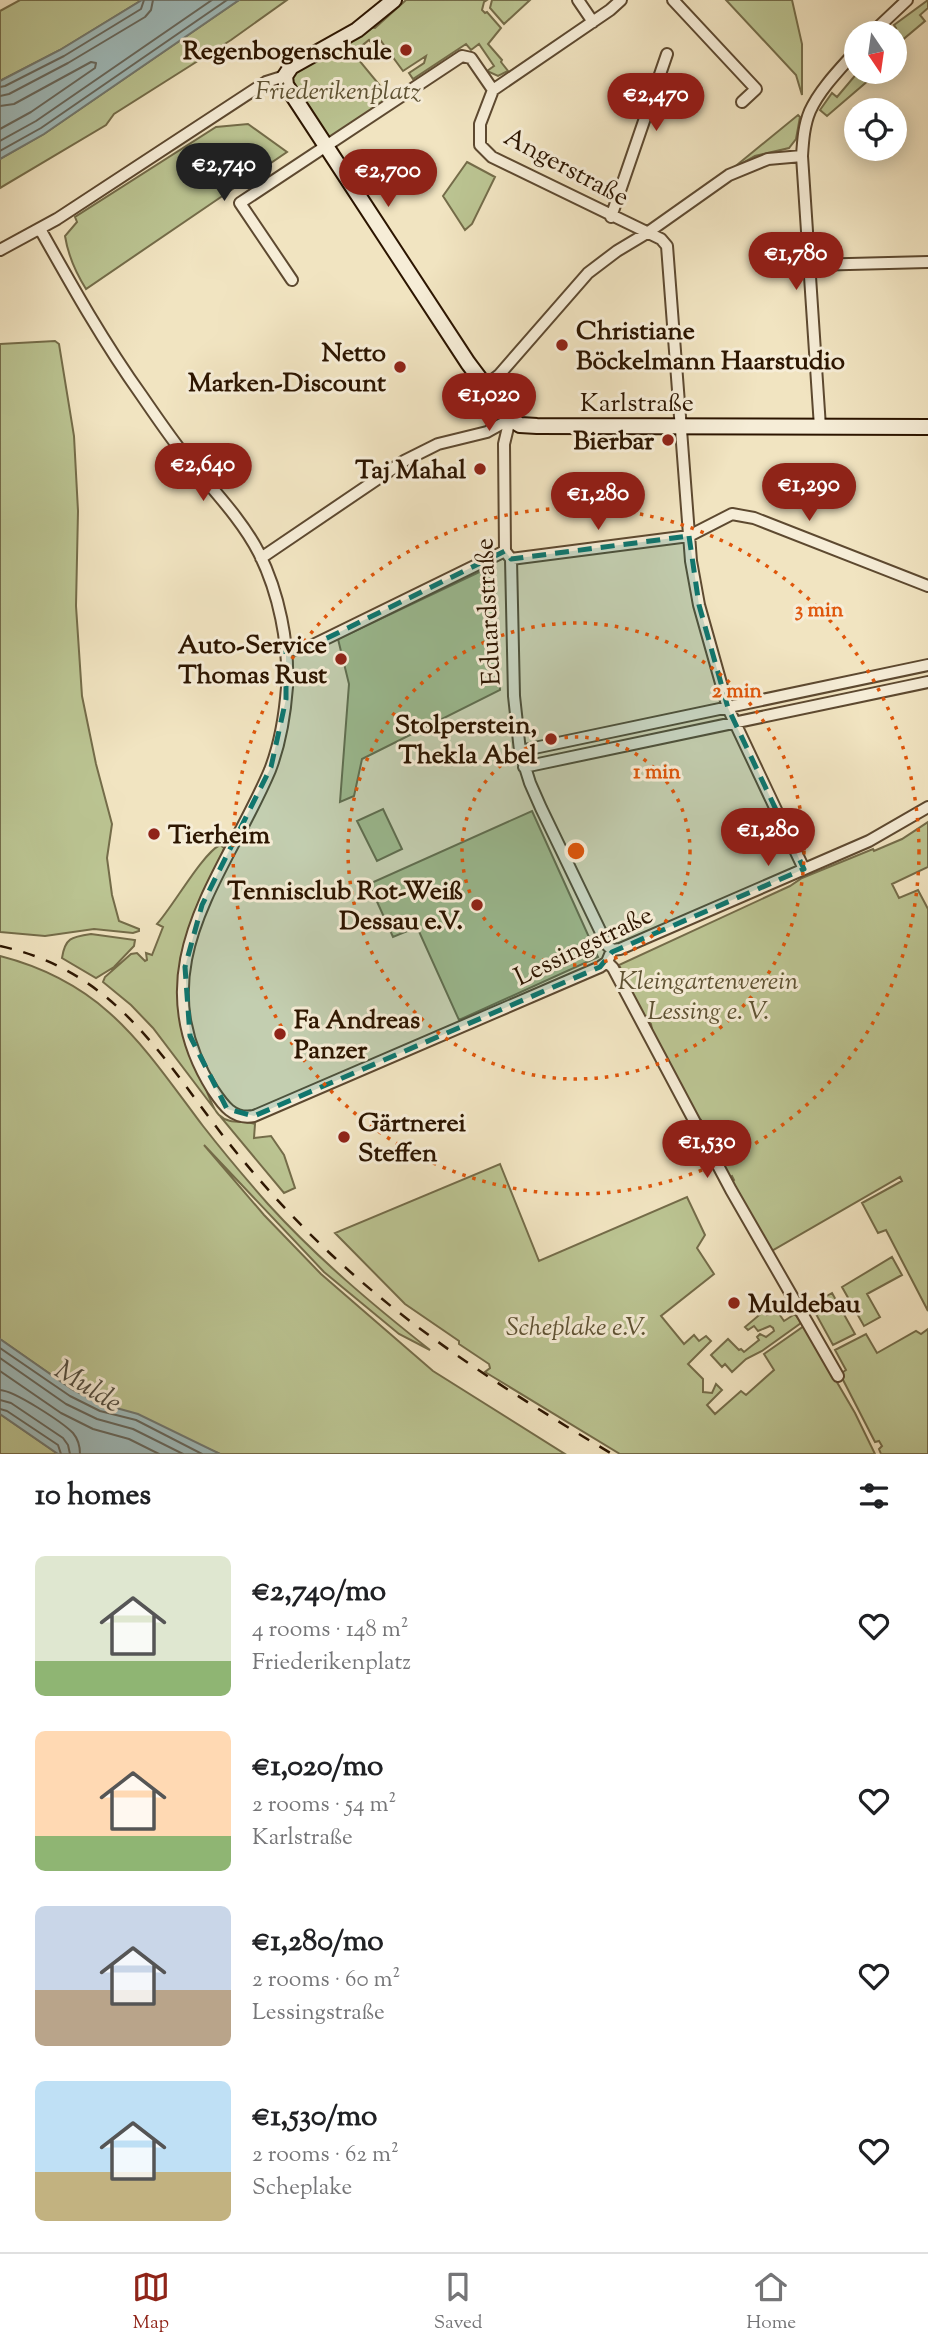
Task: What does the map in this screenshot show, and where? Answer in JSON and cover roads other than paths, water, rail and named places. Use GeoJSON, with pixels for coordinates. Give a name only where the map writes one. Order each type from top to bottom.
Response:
{"type":"FeatureCollection","features":[{"type":"Feature","properties":{"kind":"main road"},"geometry":{"type":"LineString","coordinates":[[394,0],[365,24],[289,69],[285,76],[288,90],[468,363],[510,419]]}},
{"type":"Feature","properties":{"kind":"main road","name":"Karlstraße"},"geometry":{"type":"LineString","coordinates":[[510,419],[520,425],[530,426],[928,427]]}},
{"type":"Feature","properties":{"kind":"street"},"geometry":{"type":"LineString","coordinates":[[578,0],[593,22]]}},
{"type":"Feature","properties":{"kind":"street"},"geometry":{"type":"LineString","coordinates":[[292,280],[240,203],[462,55],[471,58],[493,90],[621,0]]}},
{"type":"Feature","properties":{"kind":"street"},"geometry":{"type":"LineString","coordinates":[[673,0],[756,89],[742,102]]}},
{"type":"Feature","properties":{"kind":"street"},"geometry":{"type":"LineString","coordinates":[[885,21],[907,0]]}},
{"type":"Feature","properties":{"kind":"street"},"geometry":{"type":"LineString","coordinates":[[611,216],[667,54]]}},
{"type":"Feature","properties":{"kind":"street"},"geometry":{"type":"LineString","coordinates":[[820,426],[802,156],[810,110],[844,66]]}},
{"type":"Feature","properties":{"kind":"street"},"geometry":{"type":"LineString","coordinates":[[0,250],[40,229],[266,82],[285,76]]}},
{"type":"Feature","properties":{"kind":"street","name":"Angerstraße"},"geometry":{"type":"LineString","coordinates":[[493,90],[480,124],[480,145],[492,157],[647,233]]}},
{"type":"Feature","properties":{"kind":"street"},"geometry":{"type":"LineString","coordinates":[[485,386],[499,374],[588,273],[617,251],[729,175],[768,159],[802,156]]}},
{"type":"Feature","properties":{"kind":"street"},"geometry":{"type":"LineString","coordinates":[[40,229],[133,383],[181,451],[241,525],[261,558],[276,601],[286,651],[309,647],[508,555],[689,536],[732,514],[743,515],[928,586]]}},
{"type":"Feature","properties":{"kind":"street"},"geometry":{"type":"LineString","coordinates":[[647,233],[661,239],[667,246],[691,561],[699,605],[728,708],[804,869]]}},
{"type":"Feature","properties":{"kind":"street"},"geometry":{"type":"LineString","coordinates":[[810,265],[928,262]]}},
{"type":"Feature","properties":{"kind":"street"},"geometry":{"type":"LineString","coordinates":[[261,558],[404,461],[438,444],[487,432],[510,419]]}},
{"type":"Feature","properties":{"kind":"street","name":"Eduardstraße"},"geometry":{"type":"LineString","coordinates":[[510,419],[504,444],[514,696],[520,751],[552,834],[607,945],[612,950]]}},
{"type":"Feature","properties":{"kind":"street","name":"Lessingstraße"},"geometry":{"type":"LineString","coordinates":[[286,651],[286,699],[271,767],[202,905],[190,938],[184,981],[186,1021],[194,1051],[204,1073],[227,1109],[241,1117],[254,1116],[607,962],[612,950],[620,950],[881,835],[928,807]]}},
{"type":"Feature","properties":{"kind":"street"},"geometry":{"type":"LineString","coordinates":[[520,751],[928,666]]}},
{"type":"Feature","properties":{"kind":"street"},"geometry":{"type":"LineString","coordinates":[[524,767],[928,682]]}},
{"type":"Feature","properties":{"kind":"street"},"geometry":{"type":"LineString","coordinates":[[607,962],[613,968],[767,1256],[838,1376]]}},
{"type":"Feature","properties":{"kind":"water"},"geometry":{"type":"Polygon","coordinates":[[[142,0],[239,0],[44,134],[0,159],[0,81],[60,50],[142,0]]]}},
{"type":"Feature","properties":{"kind":"water"},"geometry":{"type":"Polygon","coordinates":[[[0,1339],[73,1390],[102,1404],[138,1414],[220,1454],[58,1454],[0,1414],[0,1339]]]}},
{"type":"Feature","properties":{"kind":"railway"},"geometry":{"type":"LineString","coordinates":[[0,946],[40,958],[74,975],[104,995],[155,1046],[224,1137],[306,1230],[335,1258],[434,1339],[503,1387],[612,1454]]}},
{"type":"Feature","properties":{"kind":"place","name":"Regenbogenschule"},"geometry":{"type":"Point","coordinates":[406,50]}},
{"type":"Feature","properties":{"kind":"place","name":"Christiane Böckelmann Haarstudio"},"geometry":{"type":"Point","coordinates":[562,345]}},
{"type":"Feature","properties":{"kind":"place","name":"Netto Marken-Discount"},"geometry":{"type":"Point","coordinates":[400,367]}},
{"type":"Feature","properties":{"kind":"place","name":"Bierbar"},"geometry":{"type":"Point","coordinates":[668,440]}},
{"type":"Feature","properties":{"kind":"place","name":"Taj Mahal"},"geometry":{"type":"Point","coordinates":[480,469]}},
{"type":"Feature","properties":{"kind":"place","name":"Auto-Service Thomas Rust"},"geometry":{"type":"Point","coordinates":[341,659]}},
{"type":"Feature","properties":{"kind":"place","name":"Stolperstein, Thekla Abel"},"geometry":{"type":"Point","coordinates":[551,739]}},
{"type":"Feature","properties":{"kind":"place","name":"Tierheim"},"geometry":{"type":"Point","coordinates":[154,834]}},
{"type":"Feature","properties":{"kind":"place","name":"Tennisclub Rot-Weiß Dessau e.V."},"geometry":{"type":"Point","coordinates":[477,905]}},
{"type":"Feature","properties":{"kind":"place","name":"Fa Andreas Panzer"},"geometry":{"type":"Point","coordinates":[280,1034]}},
{"type":"Feature","properties":{"kind":"place","name":"Gärtnerei Steffen"},"geometry":{"type":"Point","coordinates":[344,1137]}},
{"type":"Feature","properties":{"kind":"place","name":"Muldebau"},"geometry":{"type":"Point","coordinates":[734,1303]}},
{"type":"Feature","properties":{"kind":"park label","name":"Friederikenplatz"},"geometry":{"type":"Point","coordinates":[338,90]}},
{"type":"Feature","properties":{"kind":"park label","name":"Kleingartenverein Lessing e. V."},"geometry":{"type":"Point","coordinates":[708,995]}},
{"type":"Feature","properties":{"kind":"park label","name":"Scheplake e.V."},"geometry":{"type":"Point","coordinates":[576,1326]}},
{"type":"Feature","properties":{"kind":"water label","name":"Mulde"},"geometry":{"type":"Point","coordinates":[89,1385]}}]}
